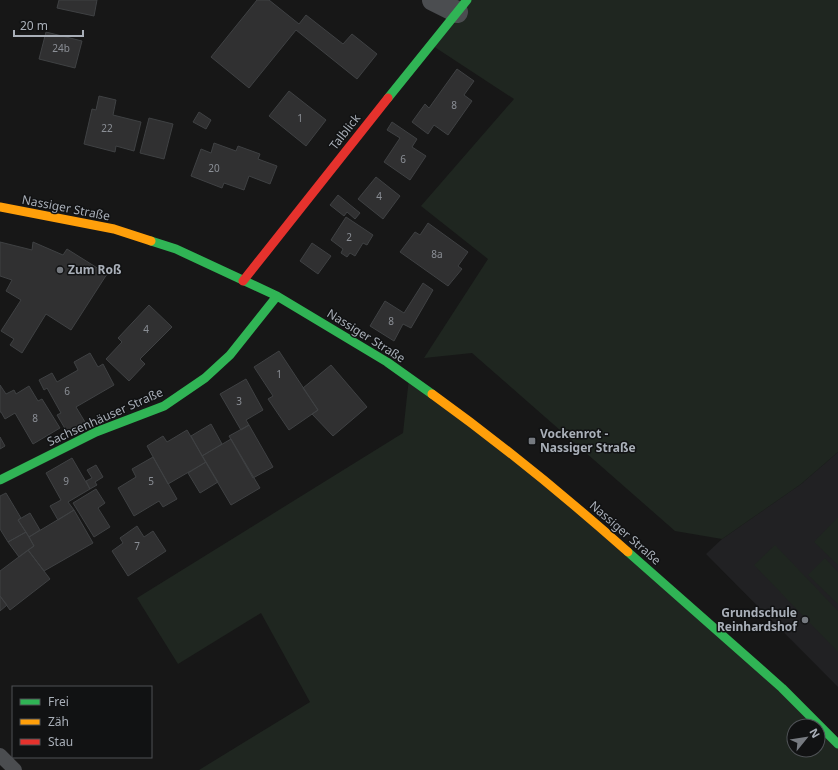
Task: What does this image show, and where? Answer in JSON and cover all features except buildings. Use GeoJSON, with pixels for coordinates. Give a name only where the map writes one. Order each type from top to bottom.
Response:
{"type":"FeatureCollection","features":[{"type":"Feature","properties":{"kind":"main road","name":"Talblick"},"geometry":{"type":"LineString","coordinates":[[243,281],[430,44],[462,6]]}},
{"type":"Feature","properties":{"kind":"main road","name":"Nassiger Straße"},"geometry":{"type":"LineString","coordinates":[[0,208],[114,229],[176,249],[277,296],[387,362],[465,418],[575,505],[782,688],[838,744]]}},
{"type":"Feature","properties":{"kind":"main road","name":"Sachsenhäuser Straße"},"geometry":{"type":"LineString","coordinates":[[0,480],[96,432],[164,406],[205,378],[230,355],[277,296]]}},
{"type":"Feature","properties":{"kind":"street"},"geometry":{"type":"LineString","coordinates":[[433,0],[462,6]]}},
{"type":"Feature","properties":{"kind":"lane"},"geometry":{"type":"LineString","coordinates":[[0,754],[15,770]]}},
{"type":"Feature","properties":{"kind":"shaded area"},"geometry":{"type":"Polygon","coordinates":[[[433,0],[838,0],[838,452],[801,484],[722,539],[675,531],[472,353],[424,358],[488,259],[421,206],[514,99],[430,44],[457,12],[433,0]]]}},
{"type":"Feature","properties":{"kind":"shaded area"},"geometry":{"type":"Polygon","coordinates":[[[409,378],[465,418],[575,505],[782,688],[812,718],[786,718],[786,758],[826,758],[826,732],[838,744],[838,770],[199,770],[310,702],[261,613],[178,664],[137,598],[403,433],[409,378]]]}},
{"type":"Feature","properties":{"kind":"shaded area","name":"Grundschule Reinhardshof"},"geometry":{"type":"Polygon","coordinates":[[[838,452],[838,687],[706,554],[722,539],[801,484],[838,452]]]}},
{"type":"Feature","properties":{"kind":"shaded area"},"geometry":{"type":"Polygon","coordinates":[[[838,517],[838,565],[814,542],[838,517]]]}},
{"type":"Feature","properties":{"kind":"shaded area"},"geometry":{"type":"Polygon","coordinates":[[[775,545],[838,611],[838,652],[754,565],[775,545]]]}},
{"type":"Feature","properties":{"kind":"shaded area"},"geometry":{"type":"Polygon","coordinates":[[[825,558],[838,572],[838,604],[808,575],[825,558]]]}},
{"type":"Feature","properties":{"kind":"traffic: fast"},"geometry":{"type":"LineString","coordinates":[[388,98],[467,0]]}},
{"type":"Feature","properties":{"kind":"traffic: fast"},"geometry":{"type":"LineString","coordinates":[[151,241],[176,249],[277,296],[387,362],[432,394]]}},
{"type":"Feature","properties":{"kind":"traffic: fast"},"geometry":{"type":"LineString","coordinates":[[0,480],[96,432],[164,406],[205,378],[230,355],[277,296]]}},
{"type":"Feature","properties":{"kind":"traffic: fast"},"geometry":{"type":"LineString","coordinates":[[628,552],[782,688],[838,744]]}},
{"type":"Feature","properties":{"kind":"traffic: slow"},"geometry":{"type":"LineString","coordinates":[[0,207],[114,229],[151,241]]}},
{"type":"Feature","properties":{"kind":"traffic: slow"},"geometry":{"type":"LineString","coordinates":[[432,394],[532,470],[628,552]]}},
{"type":"Feature","properties":{"kind":"traffic: jam"},"geometry":{"type":"LineString","coordinates":[[243,281],[388,98]]}},
{"type":"Feature","properties":{"kind":"place","name":"Zum Roß"},"geometry":{"type":"Point","coordinates":[60,270]}},
{"type":"Feature","properties":{"kind":"place","name":"Vockenrot - Nassiger Straße"},"geometry":{"type":"Point","coordinates":[532,441]}},
{"type":"Feature","properties":{"kind":"place","name":"Grundschule Reinhardshof"},"geometry":{"type":"Point","coordinates":[805,620]}}]}
